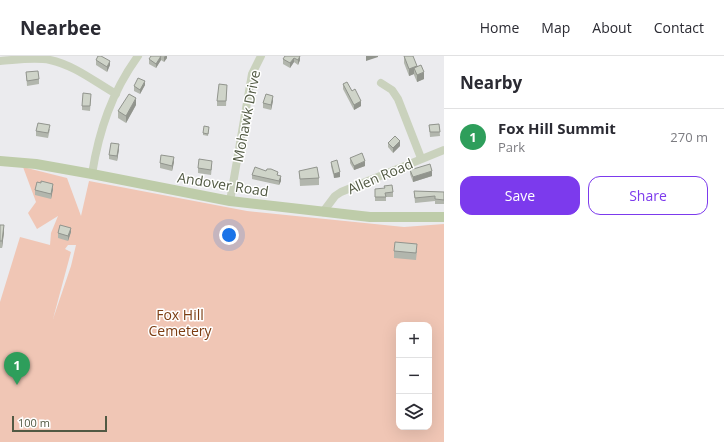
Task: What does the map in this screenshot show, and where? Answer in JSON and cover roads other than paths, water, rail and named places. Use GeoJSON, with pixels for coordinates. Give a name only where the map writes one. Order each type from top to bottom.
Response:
{"type":"FeatureCollection","features":[{"type":"Feature","properties":{"kind":"main road","name":"Andover Road"},"geometry":{"type":"LineString","coordinates":[[0,161],[36,164],[230,201],[370,217],[444,217]]}},
{"type":"Feature","properties":{"kind":"street"},"geometry":{"type":"LineString","coordinates":[[92,174],[103,121],[129,68],[138,56]]}},
{"type":"Feature","properties":{"kind":"street","name":"Mohawk Drive"},"geometry":{"type":"LineString","coordinates":[[230,201],[252,74],[261,56]]}},
{"type":"Feature","properties":{"kind":"street"},"geometry":{"type":"LineString","coordinates":[[0,61],[23,58],[50,60],[66,65],[116,94]]}},
{"type":"Feature","properties":{"kind":"street"},"geometry":{"type":"LineString","coordinates":[[381,83],[392,90],[398,99],[421,158]]}},
{"type":"Feature","properties":{"kind":"street","name":"Allen Road"},"geometry":{"type":"LineString","coordinates":[[323,212],[335,196],[341,192],[421,158],[444,150]]}},
{"type":"Feature","properties":{"kind":"place","name":"Fox Hill Summit"},"geometry":{"type":"Point","coordinates":[17,385]}},
{"type":"Feature","properties":{"kind":"park label","name":"Fox Hill Cemetery"},"geometry":{"type":"Point","coordinates":[180,322]}}]}
